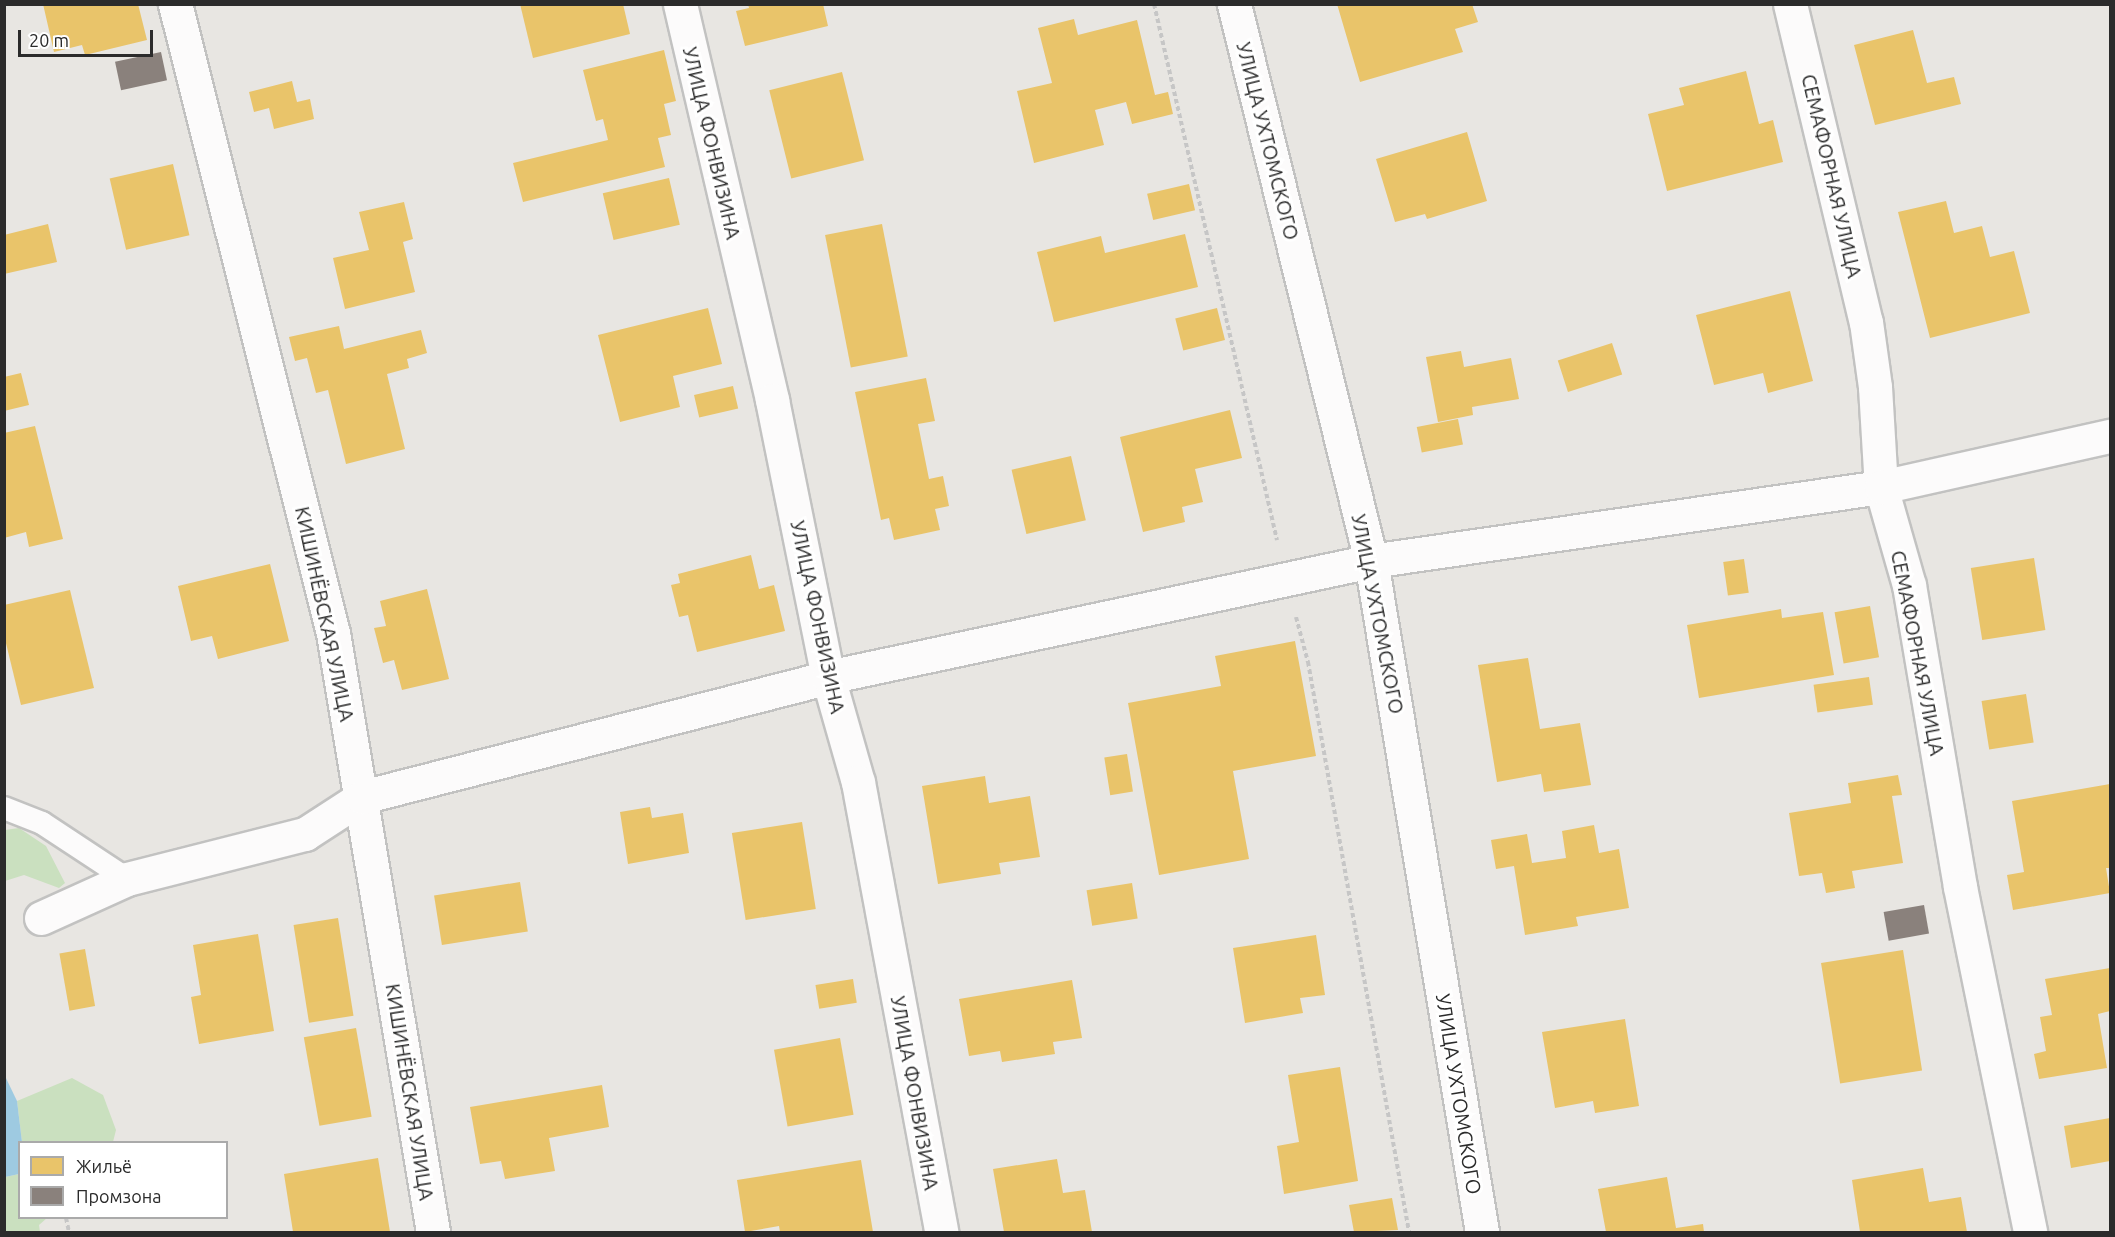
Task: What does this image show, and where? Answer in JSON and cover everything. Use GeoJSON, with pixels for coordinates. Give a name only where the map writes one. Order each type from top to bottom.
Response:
{"type":"FeatureCollection","features":[{"type":"Feature","properties":{"kind":"street","name":"КИШИНЁВСКАЯ УЛИЦА"},"geometry":{"type":"LineString","coordinates":[[175,4],[333,633],[362,796],[433,1233]]}},
{"type":"Feature","properties":{"kind":"street","name":"УЛИЦА ФОНВИЗИНА"},"geometry":{"type":"LineString","coordinates":[[680,4],[772,400],[828,676],[858,782],[941,1233]]}},
{"type":"Feature","properties":{"kind":"street","name":"УЛИЦА УХТОМСКОГО"},"geometry":{"type":"LineString","coordinates":[[1234,4],[1371,561],[1482,1233]]}},
{"type":"Feature","properties":{"kind":"street","name":"СЕМАФОРНАЯ УЛИЦА"},"geometry":{"type":"LineString","coordinates":[[1790,4],[1866,322],[1875,387],[1881,487],[1909,585],[1960,887],[2030,1233]]}},
{"type":"Feature","properties":{"kind":"street"},"geometry":{"type":"LineString","coordinates":[[41,918],[127,879],[305,834],[362,796],[828,676],[1371,561],[1881,487],[2110,436]]}},
{"type":"Feature","properties":{"kind":"lane"},"geometry":{"type":"LineString","coordinates":[[4,808],[42,824],[127,879]]}},
{"type":"Feature","properties":{"kind":"green space"},"geometry":{"type":"Polygon","coordinates":[[[19,828],[46,846],[65,883],[59,888],[24,875],[5,881],[5,830],[19,828]]]}},
{"type":"Feature","properties":{"kind":"green space"},"geometry":{"type":"Polygon","coordinates":[[[72,1078],[103,1095],[116,1130],[113,1141],[22,1141],[17,1101],[72,1078]]]}},
{"type":"Feature","properties":{"kind":"green space"},"geometry":{"type":"Polygon","coordinates":[[[18,1174],[18,1219],[46,1219],[39,1225],[40,1232],[5,1232],[5,1177],[18,1174]]]}},
{"type":"Feature","properties":{"kind":"water"},"geometry":{"type":"Polygon","coordinates":[[[4,1074],[17,1101],[22,1141],[18,1141],[18,1174],[5,1177],[4,1074]]]}},
{"type":"Feature","properties":{"kind":"building: Жильё"},"geometry":{"type":"Polygon","coordinates":[[[43,4],[138,4],[147,40],[85,55],[82,45],[54,52],[43,4]]]}},
{"type":"Feature","properties":{"kind":"building: Жильё"},"geometry":{"type":"Polygon","coordinates":[[[520,4],[623,4],[630,34],[533,58],[520,4]]]}},
{"type":"Feature","properties":{"kind":"building: Жильё"},"geometry":{"type":"Polygon","coordinates":[[[748,4],[823,4],[828,26],[745,46],[736,11],[749,8],[748,4]]]}},
{"type":"Feature","properties":{"kind":"building: Жильё"},"geometry":{"type":"Polygon","coordinates":[[[1337,4],[1472,4],[1478,22],[1455,29],[1463,52],[1360,82],[1337,4]]]}},
{"type":"Feature","properties":{"kind":"building: Жильё"},"geometry":{"type":"Polygon","coordinates":[[[1074,19],[1078,35],[1137,20],[1155,95],[1168,92],[1173,114],[1132,124],[1126,102],[1095,110],[1104,145],[1034,163],[1017,91],[1052,83],[1038,28],[1074,19]]]}},
{"type":"Feature","properties":{"kind":"building: Жильё"},"geometry":{"type":"Polygon","coordinates":[[[1913,30],[1927,83],[1954,77],[1961,104],[1875,125],[1854,45],[1913,30]]]}},
{"type":"Feature","properties":{"kind":"building: Жильё"},"geometry":{"type":"Polygon","coordinates":[[[664,50],[676,101],[664,104],[671,135],[658,138],[665,167],[523,202],[513,163],[608,140],[603,119],[596,121],[583,70],[664,50]]]}},
{"type":"Feature","properties":{"kind":"building: Жильё"},"geometry":{"type":"Polygon","coordinates":[[[1746,71],[1759,124],[1773,120],[1783,162],[1667,191],[1648,114],[1684,105],[1679,88],[1746,71]]]}},
{"type":"Feature","properties":{"kind":"building: Жильё"},"geometry":{"type":"Polygon","coordinates":[[[842,72],[864,160],[791,178],[769,90],[842,72]]]}},
{"type":"Feature","properties":{"kind":"building: Жильё"},"geometry":{"type":"Polygon","coordinates":[[[292,81],[297,102],[310,99],[314,119],[274,129],[269,108],[254,112],[249,92],[292,81]]]}},
{"type":"Feature","properties":{"kind":"building: Жильё"},"geometry":{"type":"Polygon","coordinates":[[[1467,132],[1487,201],[1427,219],[1425,214],[1395,222],[1376,159],[1467,132]]]}},
{"type":"Feature","properties":{"kind":"building: Жильё"},"geometry":{"type":"Polygon","coordinates":[[[173,164],[189,235],[126,250],[110,179],[173,164]]]}},
{"type":"Feature","properties":{"kind":"building: Жильё"},"geometry":{"type":"Polygon","coordinates":[[[669,178],[680,225],[614,240],[603,193],[669,178]]]}},
{"type":"Feature","properties":{"kind":"building: Жильё"},"geometry":{"type":"Polygon","coordinates":[[[1189,184],[1195,210],[1153,220],[1147,194],[1189,184]]]}},
{"type":"Feature","properties":{"kind":"building: Жильё"},"geometry":{"type":"Polygon","coordinates":[[[1946,201],[1954,233],[1982,226],[1990,257],[2014,251],[2030,313],[1930,338],[1898,212],[1946,201]]]}},
{"type":"Feature","properties":{"kind":"building: Жильё"},"geometry":{"type":"Polygon","coordinates":[[[404,202],[413,239],[403,242],[415,292],[345,309],[333,258],[369,250],[359,212],[404,202]]]}},
{"type":"Feature","properties":{"kind":"building: Жильё"},"geometry":{"type":"Polygon","coordinates":[[[48,224],[57,262],[4,274],[4,235],[48,224]]]}},
{"type":"Feature","properties":{"kind":"building: Жильё"},"geometry":{"type":"Polygon","coordinates":[[[882,224],[908,357],[851,368],[825,235],[882,224]]]}},
{"type":"Feature","properties":{"kind":"building: Жильё"},"geometry":{"type":"Polygon","coordinates":[[[1185,234],[1198,287],[1054,322],[1037,252],[1101,236],[1105,253],[1185,234]]]}},
{"type":"Feature","properties":{"kind":"building: Жильё"},"geometry":{"type":"Polygon","coordinates":[[[1790,291],[1813,381],[1768,393],[1763,373],[1714,385],[1696,315],[1790,291]]]}},
{"type":"Feature","properties":{"kind":"building: Жильё"},"geometry":{"type":"Polygon","coordinates":[[[708,308],[722,364],[673,376],[680,407],[620,422],[598,335],[708,308]]]}},
{"type":"Feature","properties":{"kind":"building: Жильё"},"geometry":{"type":"Polygon","coordinates":[[[1217,308],[1225,340],[1183,350],[1175,318],[1217,308]]]}},
{"type":"Feature","properties":{"kind":"building: Жильё"},"geometry":{"type":"Polygon","coordinates":[[[339,326],[344,349],[421,330],[427,353],[407,359],[409,368],[387,374],[405,449],[346,464],[328,390],[316,393],[307,358],[295,361],[289,337],[339,326]]]}},
{"type":"Feature","properties":{"kind":"building: Жильё"},"geometry":{"type":"Polygon","coordinates":[[[1612,343],[1622,374],[1568,392],[1558,361],[1612,343]]]}},
{"type":"Feature","properties":{"kind":"building: Жильё"},"geometry":{"type":"Polygon","coordinates":[[[1461,351],[1464,367],[1511,358],[1519,399],[1472,407],[1473,415],[1438,422],[1426,357],[1461,351]]]}},
{"type":"Feature","properties":{"kind":"building: Жильё"},"geometry":{"type":"Polygon","coordinates":[[[21,373],[29,405],[4,411],[4,377],[21,373]]]}},
{"type":"Feature","properties":{"kind":"building: Жильё"},"geometry":{"type":"Polygon","coordinates":[[[926,378],[935,421],[918,424],[929,479],[943,476],[949,506],[935,509],[940,530],[894,540],[889,518],[881,520],[855,392],[926,378]]]}},
{"type":"Feature","properties":{"kind":"building: Жильё"},"geometry":{"type":"Polygon","coordinates":[[[733,386],[738,408],[699,417],[694,395],[733,386]]]}},
{"type":"Feature","properties":{"kind":"building: Жильё"},"geometry":{"type":"Polygon","coordinates":[[[1230,410],[1242,458],[1195,469],[1203,502],[1182,507],[1185,522],[1143,532],[1120,437],[1230,410]]]}},
{"type":"Feature","properties":{"kind":"building: Жильё"},"geometry":{"type":"Polygon","coordinates":[[[1458,419],[1463,445],[1422,453],[1417,427],[1458,419]]]}},
{"type":"Feature","properties":{"kind":"building: Жильё"},"geometry":{"type":"Polygon","coordinates":[[[35,426],[63,539],[29,547],[26,532],[4,538],[4,433],[35,426]]]}},
{"type":"Feature","properties":{"kind":"building: Жильё"},"geometry":{"type":"Polygon","coordinates":[[[1071,456],[1086,520],[1026,534],[1012,470],[1071,456]]]}},
{"type":"Feature","properties":{"kind":"building: Жильё"},"geometry":{"type":"Polygon","coordinates":[[[751,555],[759,589],[774,585],[785,631],[697,652],[688,615],[679,617],[671,585],[680,583],[678,574],[751,555]]]}},
{"type":"Feature","properties":{"kind":"building: Жильё"},"geometry":{"type":"Polygon","coordinates":[[[2034,558],[2045,630],[1982,640],[1971,568],[2034,558]]]}},
{"type":"Feature","properties":{"kind":"building: Жильё"},"geometry":{"type":"Polygon","coordinates":[[[1744,559],[1749,593],[1728,596],[1723,562],[1744,559]]]}},
{"type":"Feature","properties":{"kind":"building: Жильё"},"geometry":{"type":"Polygon","coordinates":[[[270,564],[289,641],[218,659],[212,636],[191,641],[178,586],[270,564]]]}},
{"type":"Feature","properties":{"kind":"building: Жильё"},"geometry":{"type":"Polygon","coordinates":[[[427,589],[449,679],[402,690],[394,660],[383,663],[374,628],[386,626],[380,601],[427,589]]]}},
{"type":"Feature","properties":{"kind":"building: Жильё"},"geometry":{"type":"Polygon","coordinates":[[[70,590],[94,688],[21,705],[4,635],[4,605],[70,590]]]}},
{"type":"Feature","properties":{"kind":"building: Жильё"},"geometry":{"type":"Polygon","coordinates":[[[1870,606],[1879,657],[1844,663],[1835,612],[1870,606]]]}},
{"type":"Feature","properties":{"kind":"building: Жильё"},"geometry":{"type":"Polygon","coordinates":[[[1781,609],[1782,618],[1823,612],[1834,675],[1699,698],[1687,625],[1781,609]]]}},
{"type":"Feature","properties":{"kind":"building: Жильё"},"geometry":{"type":"Polygon","coordinates":[[[1295,641],[1316,756],[1233,771],[1249,859],[1159,875],[1128,703],[1221,686],[1215,656],[1295,641]]]}},
{"type":"Feature","properties":{"kind":"building: Жильё"},"geometry":{"type":"Polygon","coordinates":[[[1528,658],[1540,729],[1580,723],[1591,785],[1544,792],[1541,774],[1497,782],[1478,665],[1528,658]]]}},
{"type":"Feature","properties":{"kind":"building: Жильё"},"geometry":{"type":"Polygon","coordinates":[[[1869,677],[1873,705],[1817,713],[1814,685],[1869,677]]]}},
{"type":"Feature","properties":{"kind":"building: Жильё"},"geometry":{"type":"Polygon","coordinates":[[[2026,694],[2034,742],[1989,749],[1982,701],[2026,694]]]}},
{"type":"Feature","properties":{"kind":"building: Жильё"},"geometry":{"type":"Polygon","coordinates":[[[1127,754],[1133,792],[1110,795],[1104,758],[1127,754]]]}},
{"type":"Feature","properties":{"kind":"building: Жильё"},"geometry":{"type":"Polygon","coordinates":[[[1898,775],[1902,795],[1892,796],[1903,863],[1852,871],[1855,888],[1826,893],[1822,873],[1799,876],[1789,813],[1851,803],[1848,783],[1898,775]]]}},
{"type":"Feature","properties":{"kind":"building: Жильё"},"geometry":{"type":"Polygon","coordinates":[[[985,776],[989,803],[1030,796],[1040,857],[999,863],[1001,874],[938,884],[922,786],[985,776]]]}},
{"type":"Feature","properties":{"kind":"building: Жильё"},"geometry":{"type":"Polygon","coordinates":[[[2110,784],[2110,868],[2106,868],[2110,893],[2013,910],[2007,875],[2024,872],[2012,801],[2110,784]]]}},
{"type":"Feature","properties":{"kind":"building: Жильё"},"geometry":{"type":"Polygon","coordinates":[[[650,807],[652,818],[683,813],[689,853],[628,864],[620,812],[650,807]]]}},
{"type":"Feature","properties":{"kind":"building: Жильё"},"geometry":{"type":"Polygon","coordinates":[[[802,822],[816,909],[746,920],[732,833],[802,822]]]}},
{"type":"Feature","properties":{"kind":"building: Жильё"},"geometry":{"type":"Polygon","coordinates":[[[1594,825],[1599,853],[1619,849],[1629,908],[1576,917],[1578,926],[1525,935],[1514,866],[1496,869],[1491,840],[1527,834],[1532,863],[1566,858],[1562,831],[1594,825]]]}},
{"type":"Feature","properties":{"kind":"building: Жильё"},"geometry":{"type":"Polygon","coordinates":[[[520,882],[528,931],[442,945],[434,896],[520,882]]]}},
{"type":"Feature","properties":{"kind":"building: Жильё"},"geometry":{"type":"Polygon","coordinates":[[[1132,883],[1138,919],[1092,926],[1087,890],[1132,883]]]}},
{"type":"Feature","properties":{"kind":"building: Жильё"},"geometry":{"type":"Polygon","coordinates":[[[338,918],[353,1016],[309,1023],[294,925],[338,918]]]}},
{"type":"Feature","properties":{"kind":"building: Жильё"},"geometry":{"type":"Polygon","coordinates":[[[258,934],[274,1031],[199,1044],[191,997],[201,995],[193,945],[258,934]]]}},
{"type":"Feature","properties":{"kind":"building: Жильё"},"geometry":{"type":"Polygon","coordinates":[[[1316,935],[1325,995],[1300,998],[1303,1013],[1245,1023],[1233,948],[1316,935]]]}},
{"type":"Feature","properties":{"kind":"building: Жильё"},"geometry":{"type":"Polygon","coordinates":[[[85,949],[95,1006],[69,1011],[59,954],[85,949]]]}},
{"type":"Feature","properties":{"kind":"building: Жильё"},"geometry":{"type":"Polygon","coordinates":[[[1903,950],[1922,1070],[1840,1083],[1821,963],[1903,950]]]}},
{"type":"Feature","properties":{"kind":"building: Жильё"},"geometry":{"type":"Polygon","coordinates":[[[2110,968],[2110,1011],[2098,1014],[2107,1068],[2039,1079],[2034,1054],[2046,1051],[2040,1017],[2052,1015],[2045,979],[2110,968]]]}},
{"type":"Feature","properties":{"kind":"building: Жильё"},"geometry":{"type":"Polygon","coordinates":[[[853,979],[857,1003],[819,1009],[815,985],[853,979]]]}},
{"type":"Feature","properties":{"kind":"building: Жильё"},"geometry":{"type":"Polygon","coordinates":[[[1072,980],[1082,1038],[1053,1042],[1055,1054],[1002,1062],[1000,1051],[969,1056],[959,999],[1072,980]]]}},
{"type":"Feature","properties":{"kind":"building: Жильё"},"geometry":{"type":"Polygon","coordinates":[[[1625,1019],[1639,1106],[1595,1113],[1593,1101],[1555,1108],[1542,1032],[1625,1019]]]}},
{"type":"Feature","properties":{"kind":"building: Жильё"},"geometry":{"type":"Polygon","coordinates":[[[356,1028],[372,1117],[319,1126],[304,1037],[356,1028]]]}},
{"type":"Feature","properties":{"kind":"building: Жильё"},"geometry":{"type":"Polygon","coordinates":[[[840,1038],[854,1115],[788,1126],[774,1050],[840,1038]]]}},
{"type":"Feature","properties":{"kind":"building: Жильё"},"geometry":{"type":"Polygon","coordinates":[[[1340,1067],[1358,1181],[1284,1194],[1277,1146],[1299,1142],[1288,1075],[1340,1067]]]}},
{"type":"Feature","properties":{"kind":"building: Жильё"},"geometry":{"type":"Polygon","coordinates":[[[602,1085],[609,1127],[549,1138],[555,1171],[505,1179],[501,1161],[480,1164],[470,1107],[602,1085]]]}},
{"type":"Feature","properties":{"kind":"building: Жильё"},"geometry":{"type":"Polygon","coordinates":[[[2110,1118],[2110,1161],[2071,1168],[2064,1126],[2110,1118]]]}},
{"type":"Feature","properties":{"kind":"building: Жильё"},"geometry":{"type":"Polygon","coordinates":[[[378,1158],[390,1232],[293,1232],[284,1174],[378,1158]]]}},
{"type":"Feature","properties":{"kind":"building: Жильё"},"geometry":{"type":"Polygon","coordinates":[[[1057,1159],[1063,1193],[1085,1190],[1092,1232],[1004,1232],[993,1169],[1057,1159]]]}},
{"type":"Feature","properties":{"kind":"building: Жильё"},"geometry":{"type":"Polygon","coordinates":[[[861,1160],[873,1232],[780,1232],[779,1226],[745,1232],[737,1180],[861,1160]]]}},
{"type":"Feature","properties":{"kind":"building: Жильё"},"geometry":{"type":"Polygon","coordinates":[[[1923,1168],[1929,1202],[1961,1197],[1967,1232],[1860,1232],[1852,1180],[1923,1168]]]}},
{"type":"Feature","properties":{"kind":"building: Жильё"},"geometry":{"type":"Polygon","coordinates":[[[1667,1177],[1676,1228],[1703,1224],[1704,1232],[1606,1232],[1598,1189],[1667,1177]]]}},
{"type":"Feature","properties":{"kind":"building: Жильё"},"geometry":{"type":"Polygon","coordinates":[[[1392,1198],[1398,1230],[1354,1232],[1349,1205],[1392,1198]]]}},
{"type":"Feature","properties":{"kind":"building: Промзона"},"geometry":{"type":"Polygon","coordinates":[[[161,52],[167,80],[121,90],[115,62],[161,52]]]}},
{"type":"Feature","properties":{"kind":"building: Промзона"},"geometry":{"type":"Polygon","coordinates":[[[1924,905],[1929,934],[1889,941],[1884,912],[1924,905]]]}}]}
